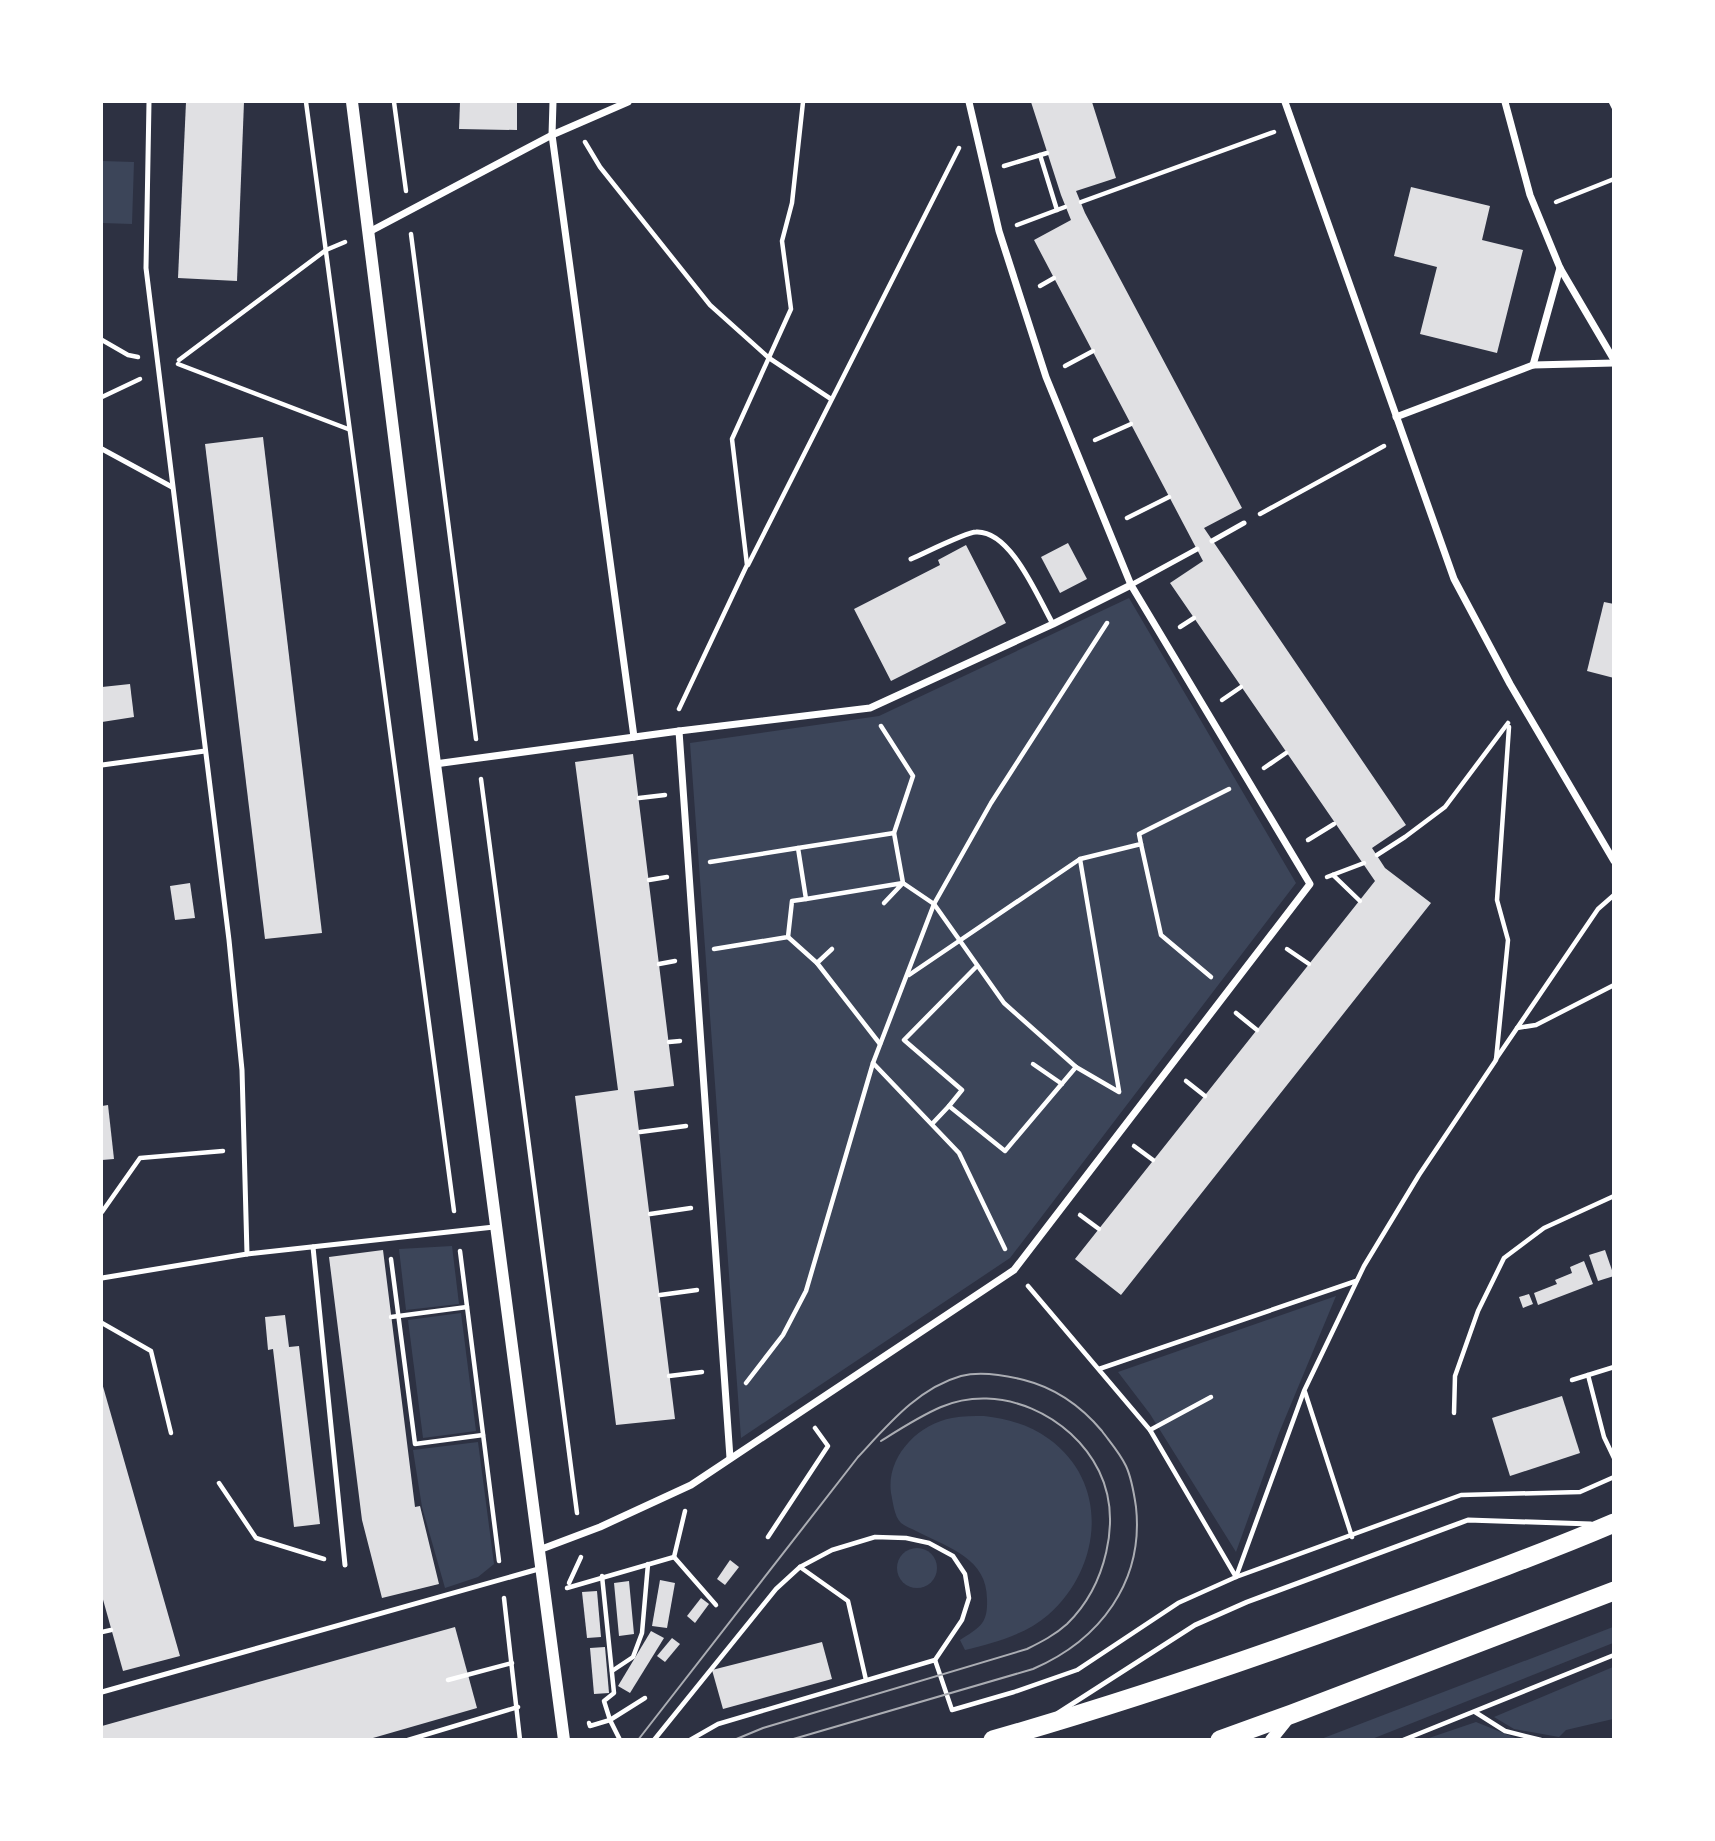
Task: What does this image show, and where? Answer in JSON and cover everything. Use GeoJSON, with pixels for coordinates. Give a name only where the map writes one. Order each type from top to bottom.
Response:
{"type":"FeatureCollection","features":[{"type":"Feature","properties":{"kind":"highway"},"geometry":{"type":"LineString","coordinates":[[993,1740],[1323,1633],[1611,1524]]}},
{"type":"Feature","properties":{"kind":"highway"},"geometry":{"type":"LineString","coordinates":[[1220,1740],[1614,1591]]}},
{"type":"Feature","properties":{"kind":"street"},"geometry":{"type":"LineString","coordinates":[[352,102],[435,764],[564,1740]]}},
{"type":"Feature","properties":{"kind":"street"},"geometry":{"type":"LineString","coordinates":[[553,102],[552,135],[634,737]]}},
{"type":"Feature","properties":{"kind":"street"},"geometry":{"type":"LineString","coordinates":[[369,232],[552,135],[628,102]]}},
{"type":"Feature","properties":{"kind":"street"},"geometry":{"type":"LineString","coordinates":[[539,1550],[580,1535],[691,1485],[1014,1270],[1310,884],[1130,586],[1046,377],[999,231],[969,102]]}},
{"type":"Feature","properties":{"kind":"street"},"geometry":{"type":"LineString","coordinates":[[1285,102],[1454,579],[1510,684],[1614,861]]}},
{"type":"Feature","properties":{"kind":"street"},"geometry":{"type":"LineString","coordinates":[[1396,417],[1533,365],[1614,361],[1560,268],[1536,210],[1505,102]]}},
{"type":"Feature","properties":{"kind":"street"},"geometry":{"type":"LineString","coordinates":[[1533,365],[1560,268]]}},
{"type":"Feature","properties":{"kind":"street"},"geometry":{"type":"LineString","coordinates":[[435,764],[870,708],[1130,586]]}},
{"type":"Feature","properties":{"kind":"street"},"geometry":{"type":"LineString","coordinates":[[679,731],[730,1458]]}},
{"type":"Feature","properties":{"kind":"street"},"geometry":{"type":"LineString","coordinates":[[1271,1740],[1292,1714]]}},
{"type":"Feature","properties":{"kind":"lane"},"geometry":{"type":"LineString","coordinates":[[149,102],[146,268],[229,940],[242,1070],[247,1254]]}},
{"type":"Feature","properties":{"kind":"lane"},"geometry":{"type":"LineString","coordinates":[[102,449],[172,487]]}},
{"type":"Feature","properties":{"kind":"lane"},"geometry":{"type":"LineString","coordinates":[[1212,541],[1244,523]]}},
{"type":"Feature","properties":{"kind":"lane"},"geometry":{"type":"LineString","coordinates":[[911,559],[975,531],[991,534],[1010,548],[1053,624]]}},
{"type":"Feature","properties":{"kind":"lane"},"geometry":{"type":"LineString","coordinates":[[1130,586],[1197,549]]}},
{"type":"Feature","properties":{"kind":"lane"},"geometry":{"type":"LineString","coordinates":[[102,765],[205,751]]}},
{"type":"Feature","properties":{"kind":"lane"},"geometry":{"type":"LineString","coordinates":[[102,1278],[247,1254],[496,1227]]}},
{"type":"Feature","properties":{"kind":"lane"},"geometry":{"type":"LineString","coordinates":[[313,1247],[345,1565]]}},
{"type":"Feature","properties":{"kind":"lane"},"geometry":{"type":"LineString","coordinates":[[1035,1728],[1195,1625],[1247,1602],[1468,1520],[1611,1524]]}},
{"type":"Feature","properties":{"kind":"lane"},"geometry":{"type":"LineString","coordinates":[[102,1692],[542,1568]]}},
{"type":"Feature","properties":{"kind":"path"},"geometry":{"type":"LineString","coordinates":[[306,102],[467,1307],[520,1740]]}},
{"type":"Feature","properties":{"kind":"path"},"geometry":{"type":"LineString","coordinates":[[394,102],[580,1535],[582,1560],[566,1588],[569,1600]]}},
{"type":"Feature","properties":{"kind":"path"},"geometry":{"type":"LineString","coordinates":[[747,565],[732,439],[792,309],[782,241],[792,202],[803,102]]}},
{"type":"Feature","properties":{"kind":"path"},"geometry":{"type":"LineString","coordinates":[[1611,102],[1614,108]]}},
{"type":"Feature","properties":{"kind":"path"},"geometry":{"type":"LineString","coordinates":[[575,125],[600,167],[710,305],[769,358],[831,399]]}},
{"type":"Feature","properties":{"kind":"path"},"geometry":{"type":"LineString","coordinates":[[1081,202],[1293,125]]}},
{"type":"Feature","properties":{"kind":"path"},"geometry":{"type":"LineString","coordinates":[[679,731],[679,708],[747,565],[957,149],[977,138]]}},
{"type":"Feature","properties":{"kind":"path"},"geometry":{"type":"LineString","coordinates":[[985,173],[1047,152]]}},
{"type":"Feature","properties":{"kind":"path"},"geometry":{"type":"LineString","coordinates":[[1040,155],[1057,210]]}},
{"type":"Feature","properties":{"kind":"path"},"geometry":{"type":"LineString","coordinates":[[1536,210],[1614,179]]}},
{"type":"Feature","properties":{"kind":"path"},"geometry":{"type":"LineString","coordinates":[[999,231],[1065,207]]}},
{"type":"Feature","properties":{"kind":"path"},"geometry":{"type":"LineString","coordinates":[[348,429],[175,363],[326,250],[369,232]]}},
{"type":"Feature","properties":{"kind":"path"},"geometry":{"type":"LineString","coordinates":[[102,340],[128,355],[157,362]]}},
{"type":"Feature","properties":{"kind":"path"},"geometry":{"type":"LineString","coordinates":[[1046,377],[1093,351]]}},
{"type":"Feature","properties":{"kind":"path"},"geometry":{"type":"LineString","coordinates":[[102,397],[158,370]]}},
{"type":"Feature","properties":{"kind":"path"},"geometry":{"type":"LineString","coordinates":[[1076,450],[1131,424]]}},
{"type":"Feature","properties":{"kind":"path"},"geometry":{"type":"LineString","coordinates":[[1244,523],[1403,436]]}},
{"type":"Feature","properties":{"kind":"path"},"geometry":{"type":"LineString","coordinates":[[1107,528],[1170,497]]}},
{"type":"Feature","properties":{"kind":"path"},"geometry":{"type":"LineString","coordinates":[[726,1408],[783,1335],[806,1291],[873,1063],[934,904],[991,803],[1130,586]]}},
{"type":"Feature","properties":{"kind":"path"},"geometry":{"type":"LineString","coordinates":[[870,708],[913,776],[894,833],[903,883]]}},
{"type":"Feature","properties":{"kind":"path"},"geometry":{"type":"LineString","coordinates":[[1377,855],[1445,807],[1509,722],[1497,900],[1508,940],[1496,1060]]}},
{"type":"Feature","properties":{"kind":"path"},"geometry":{"type":"LineString","coordinates":[[1228,991],[1161,936],[1139,834],[1247,780]]}},
{"type":"Feature","properties":{"kind":"path"},"geometry":{"type":"LineString","coordinates":[[1290,851],[1334,824]]}},
{"type":"Feature","properties":{"kind":"path"},"geometry":{"type":"LineString","coordinates":[[688,865],[894,833]]}},
{"type":"Feature","properties":{"kind":"path"},"geometry":{"type":"LineString","coordinates":[[907,976],[1080,859],[1141,844]]}},
{"type":"Feature","properties":{"kind":"path"},"geometry":{"type":"LineString","coordinates":[[798,848],[806,899]]}},
{"type":"Feature","properties":{"kind":"path"},"geometry":{"type":"LineString","coordinates":[[1080,859],[1119,1092],[1132,1117]]}},
{"type":"Feature","properties":{"kind":"path"},"geometry":{"type":"LineString","coordinates":[[1310,884],[1364,863]]}},
{"type":"Feature","properties":{"kind":"path"},"geometry":{"type":"LineString","coordinates":[[1333,875],[1360,901]]}},
{"type":"Feature","properties":{"kind":"path"},"geometry":{"type":"LineString","coordinates":[[884,903],[903,883]]}},
{"type":"Feature","properties":{"kind":"path"},"geometry":{"type":"LineString","coordinates":[[788,937],[792,901],[903,883],[934,904],[1004,1003],[1076,1067],[1119,1092]]}},
{"type":"Feature","properties":{"kind":"path"},"geometry":{"type":"LineString","coordinates":[[935,1660],[952,1710],[1077,1670],[1178,1603],[1236,1577],[1304,1391],[1357,1280],[1419,1175],[1517,1028],[1598,909],[1614,895]]}},
{"type":"Feature","properties":{"kind":"path"},"geometry":{"type":"LineString","coordinates":[[696,951],[788,937]]}},
{"type":"Feature","properties":{"kind":"path"},"geometry":{"type":"LineString","coordinates":[[788,937],[817,963],[880,1045]]}},
{"type":"Feature","properties":{"kind":"path"},"geometry":{"type":"LineString","coordinates":[[817,963],[832,949]]}},
{"type":"Feature","properties":{"kind":"path"},"geometry":{"type":"LineString","coordinates":[[932,1124],[962,1090],[904,1040],[977,966]]}},
{"type":"Feature","properties":{"kind":"path"},"geometry":{"type":"LineString","coordinates":[[1517,1028],[1536,1025],[1614,985]]}},
{"type":"Feature","properties":{"kind":"path"},"geometry":{"type":"LineString","coordinates":[[873,1063],[959,1153],[1014,1270],[1150,1430],[1236,1577]]}},
{"type":"Feature","properties":{"kind":"path"},"geometry":{"type":"LineString","coordinates":[[1033,1064],[1062,1084]]}},
{"type":"Feature","properties":{"kind":"path"},"geometry":{"type":"LineString","coordinates":[[948,1106],[1005,1151],[1076,1067]]}},
{"type":"Feature","properties":{"kind":"path"},"geometry":{"type":"LineString","coordinates":[[640,1132],[707,1123]]}},
{"type":"Feature","properties":{"kind":"path"},"geometry":{"type":"LineString","coordinates":[[102,1212],[140,1158],[244,1150]]}},
{"type":"Feature","properties":{"kind":"path"},"geometry":{"type":"LineString","coordinates":[[1454,1413],[1455,1376],[1478,1311],[1504,1258],[1544,1228],[1614,1196]]}},
{"type":"Feature","properties":{"kind":"path"},"geometry":{"type":"LineString","coordinates":[[650,1214],[713,1205]]}},
{"type":"Feature","properties":{"kind":"path"},"geometry":{"type":"LineString","coordinates":[[388,1239],[415,1444]]}},
{"type":"Feature","properties":{"kind":"path"},"geometry":{"type":"LineString","coordinates":[[1099,1369],[1357,1280]]}},
{"type":"Feature","properties":{"kind":"path"},"geometry":{"type":"LineString","coordinates":[[660,1295],[718,1287]]}},
{"type":"Feature","properties":{"kind":"path"},"geometry":{"type":"LineString","coordinates":[[391,1317],[467,1307]]}},
{"type":"Feature","properties":{"kind":"path"},"geometry":{"type":"LineString","coordinates":[[102,1323],[151,1351],[171,1433]]}},
{"type":"Feature","properties":{"kind":"path"},"geometry":{"type":"LineString","coordinates":[[1572,1380],[1614,1367]]}},
{"type":"Feature","properties":{"kind":"path"},"geometry":{"type":"LineString","coordinates":[[670,1376],[724,1369]]}},
{"type":"Feature","properties":{"kind":"path"},"geometry":{"type":"LineString","coordinates":[[1588,1375],[1604,1437],[1614,1458]]}},
{"type":"Feature","properties":{"kind":"path"},"geometry":{"type":"LineString","coordinates":[[1304,1391],[1360,1560]]}},
{"type":"Feature","properties":{"kind":"path"},"geometry":{"type":"LineString","coordinates":[[1150,1430],[1211,1397]]}},
{"type":"Feature","properties":{"kind":"path"},"geometry":{"type":"LineString","coordinates":[[768,1537],[828,1446],[802,1411]]}},
{"type":"Feature","properties":{"kind":"path"},"geometry":{"type":"LineString","coordinates":[[407,1445],[483,1435]]}},
{"type":"Feature","properties":{"kind":"path"},"geometry":{"type":"LineString","coordinates":[[219,1483],[256,1538],[345,1565]]}},
{"type":"Feature","properties":{"kind":"path"},"geometry":{"type":"LineString","coordinates":[[674,1557],[691,1485]]}},
{"type":"Feature","properties":{"kind":"path"},"geometry":{"type":"LineString","coordinates":[[654,1740],[776,1589],[800,1567],[832,1550],[875,1537],[906,1538],[929,1543],[953,1556],[965,1574],[969,1598],[962,1620],[935,1660],[718,1724],[690,1740]]}},
{"type":"Feature","properties":{"kind":"path"},"geometry":{"type":"LineString","coordinates":[[566,1588],[674,1557]]}},
{"type":"Feature","properties":{"kind":"path"},"geometry":{"type":"LineString","coordinates":[[674,1557],[716,1605]]}},
{"type":"Feature","properties":{"kind":"path"},"geometry":{"type":"LineString","coordinates":[[612,1671],[632,1657],[642,1633],[648,1564]]}},
{"type":"Feature","properties":{"kind":"path"},"geometry":{"type":"LineString","coordinates":[[800,1567],[848,1601],[866,1680]]}},
{"type":"Feature","properties":{"kind":"path"},"geometry":{"type":"LineString","coordinates":[[602,1576],[614,1693],[604,1701],[620,1740]]}},
{"type":"Feature","properties":{"kind":"path"},"geometry":{"type":"LineString","coordinates":[[102,1632],[111,1630]]}},
{"type":"Feature","properties":{"kind":"path"},"geometry":{"type":"LineString","coordinates":[[1403,1740],[1614,1655]]}},
{"type":"Feature","properties":{"kind":"path"},"geometry":{"type":"LineString","coordinates":[[448,1680],[512,1663]]}},
{"type":"Feature","properties":{"kind":"path"},"geometry":{"type":"LineString","coordinates":[[587,1714],[590,1726],[610,1720],[645,1698]]}},
{"type":"Feature","properties":{"kind":"path"},"geometry":{"type":"LineString","coordinates":[[408,1740],[518,1707]]}},
{"type":"Feature","properties":{"kind":"path"},"geometry":{"type":"LineString","coordinates":[[1475,1712],[1505,1731],[1541,1740]]}},
{"type":"Feature","properties":{"kind":"shaded area"},"geometry":{"type":"Polygon","coordinates":[[[102,161],[134,162],[132,224],[102,223],[102,161]]]}},
{"type":"Feature","properties":{"kind":"shaded area"},"geometry":{"type":"Polygon","coordinates":[[[1129,598],[1296,883],[1010,1258],[741,1438],[690,743],[879,716],[1129,598]]]}},
{"type":"Feature","properties":{"kind":"shaded area"},"geometry":{"type":"Polygon","coordinates":[[[452,1246],[459,1304],[406,1310],[399,1249],[452,1246]]]}},
{"type":"Feature","properties":{"kind":"shaded area"},"geometry":{"type":"Polygon","coordinates":[[[1336,1296],[1279,1433],[1236,1552],[1150,1414],[1118,1372],[1336,1296]]]}},
{"type":"Feature","properties":{"kind":"shaded area"},"geometry":{"type":"Polygon","coordinates":[[[461,1313],[476,1431],[423,1438],[408,1320],[461,1313]]]}},
{"type":"Feature","properties":{"kind":"shaded area"},"geometry":{"type":"Polygon","coordinates":[[[984,1416],[1026,1426],[1049,1439],[1069,1458],[1082,1479],[1090,1502],[1092,1527],[1088,1551],[1079,1574],[1066,1596],[1048,1615],[1019,1633],[965,1650],[960,1640],[978,1628],[986,1614],[987,1599],[981,1574],[965,1557],[901,1523],[894,1509],[891,1480],[899,1455],[916,1435],[927,1427],[952,1418],[984,1416]]]}},
{"type":"Feature","properties":{"kind":"shaded area"},"geometry":{"type":"Polygon","coordinates":[[[478,1442],[494,1564],[478,1577],[445,1588],[422,1507],[413,1450],[478,1442]]]}},
{"type":"Feature","properties":{"kind":"shaded area"},"geometry":{"type":"Polygon","coordinates":[[[917,1548],[925,1549],[931,1554],[936,1560],[936,1576],[931,1582],[925,1587],[917,1588],[909,1587],[903,1582],[898,1576],[897,1568],[898,1560],[903,1554],[909,1549],[917,1548]]]}},
{"type":"Feature","properties":{"kind":"shaded area"},"geometry":{"type":"Polygon","coordinates":[[[1613,1627],[1613,1643],[1372,1739],[1321,1739],[1613,1627]]]}},
{"type":"Feature","properties":{"kind":"shaded area"},"geometry":{"type":"Polygon","coordinates":[[[1613,1667],[1613,1719],[1566,1730],[1559,1737],[1514,1729],[1494,1717],[1613,1667]]]}},
{"type":"Feature","properties":{"kind":"shaded area"},"geometry":{"type":"Polygon","coordinates":[[[1476,1722],[1518,1739],[1426,1739],[1476,1722]]]}},
{"type":"Feature","properties":{"kind":"building"},"geometry":{"type":"Polygon","coordinates":[[[186,102],[244,102],[237,281],[178,278],[186,102]]]}},
{"type":"Feature","properties":{"kind":"building"},"geometry":{"type":"Polygon","coordinates":[[[460,102],[517,102],[517,130],[459,129],[460,102]]]}},
{"type":"Feature","properties":{"kind":"building"},"geometry":{"type":"Polygon","coordinates":[[[1031,102],[1092,102],[1116,178],[1076,191],[1085,213],[1242,508],[1204,528],[1406,825],[1372,848],[1385,868],[1431,903],[1121,1295],[1075,1259],[1375,881],[1170,583],[1203,561],[1034,240],[1071,220],[1031,102]]]}},
{"type":"Feature","properties":{"kind":"building"},"geometry":{"type":"Polygon","coordinates":[[[1411,187],[1490,206],[1482,240],[1523,250],[1497,353],[1420,334],[1437,267],[1394,256],[1411,187]]]}},
{"type":"Feature","properties":{"kind":"building"},"geometry":{"type":"Polygon","coordinates":[[[263,437],[322,933],[265,939],[205,444],[263,437]]]}},
{"type":"Feature","properties":{"kind":"building"},"geometry":{"type":"Polygon","coordinates":[[[1068,543],[1087,579],[1060,593],[1041,557],[1068,543]]]}},
{"type":"Feature","properties":{"kind":"building"},"geometry":{"type":"Polygon","coordinates":[[[966,545],[1006,623],[891,681],[854,609],[940,565],[938,560],[966,545]]]}},
{"type":"Feature","properties":{"kind":"building"},"geometry":{"type":"Polygon","coordinates":[[[1604,602],[1614,604],[1614,678],[1587,671],[1604,602]]]}},
{"type":"Feature","properties":{"kind":"building"},"geometry":{"type":"Polygon","coordinates":[[[130,684],[134,717],[102,722],[102,687],[130,684]]]}},
{"type":"Feature","properties":{"kind":"building"},"geometry":{"type":"Polygon","coordinates":[[[633,754],[674,1086],[634,1091],[675,1419],[616,1425],[575,1096],[618,1090],[575,762],[633,754]]]}},
{"type":"Feature","properties":{"kind":"building"},"geometry":{"type":"Polygon","coordinates":[[[190,883],[195,918],[175,920],[170,886],[190,883]]]}},
{"type":"Feature","properties":{"kind":"building"},"geometry":{"type":"Polygon","coordinates":[[[108,1105],[114,1159],[102,1160],[102,1106],[108,1105]]]}},
{"type":"Feature","properties":{"kind":"building"},"geometry":{"type":"Polygon","coordinates":[[[383,1250],[415,1507],[420,1506],[439,1584],[382,1598],[362,1520],[329,1257],[383,1250]]]}},
{"type":"Feature","properties":{"kind":"building"},"geometry":{"type":"Polygon","coordinates":[[[1605,1250],[1614,1276],[1598,1281],[1589,1255],[1605,1250]]]}},
{"type":"Feature","properties":{"kind":"building"},"geometry":{"type":"Polygon","coordinates":[[[1584,1261],[1593,1284],[1538,1305],[1534,1293],[1557,1284],[1555,1280],[1572,1273],[1570,1267],[1584,1261]]]}},
{"type":"Feature","properties":{"kind":"building"},"geometry":{"type":"Polygon","coordinates":[[[1529,1294],[1533,1304],[1523,1308],[1519,1297],[1529,1294]]]}},
{"type":"Feature","properties":{"kind":"building"},"geometry":{"type":"Polygon","coordinates":[[[285,1315],[289,1347],[299,1346],[320,1524],[294,1527],[273,1349],[268,1350],[265,1317],[285,1315]]]}},
{"type":"Feature","properties":{"kind":"building"},"geometry":{"type":"Polygon","coordinates":[[[102,1383],[180,1656],[123,1671],[102,1596],[102,1383]]]}},
{"type":"Feature","properties":{"kind":"building"},"geometry":{"type":"Polygon","coordinates":[[[1562,1396],[1580,1453],[1510,1476],[1492,1418],[1562,1396]]]}},
{"type":"Feature","properties":{"kind":"building"},"geometry":{"type":"Polygon","coordinates":[[[730,1560],[739,1567],[725,1585],[717,1579],[730,1560]]]}},
{"type":"Feature","properties":{"kind":"building"},"geometry":{"type":"Polygon","coordinates":[[[660,1580],[675,1583],[667,1628],[652,1626],[660,1580]]]}},
{"type":"Feature","properties":{"kind":"building"},"geometry":{"type":"Polygon","coordinates":[[[629,1581],[634,1634],[619,1636],[614,1583],[629,1581]]]}},
{"type":"Feature","properties":{"kind":"building"},"geometry":{"type":"Polygon","coordinates":[[[597,1591],[601,1637],[587,1638],[582,1592],[597,1591]]]}},
{"type":"Feature","properties":{"kind":"building"},"geometry":{"type":"Polygon","coordinates":[[[701,1598],[709,1604],[695,1623],[687,1616],[701,1598]]]}},
{"type":"Feature","properties":{"kind":"building"},"geometry":{"type":"Polygon","coordinates":[[[455,1627],[477,1708],[366,1740],[102,1740],[102,1726],[455,1627]]]}},
{"type":"Feature","properties":{"kind":"building"},"geometry":{"type":"Polygon","coordinates":[[[651,1631],[664,1638],[630,1693],[618,1686],[651,1631]]]}},
{"type":"Feature","properties":{"kind":"building"},"geometry":{"type":"Polygon","coordinates":[[[672,1638],[680,1644],[665,1662],[657,1656],[672,1638]]]}},
{"type":"Feature","properties":{"kind":"building"},"geometry":{"type":"Polygon","coordinates":[[[822,1642],[832,1679],[723,1709],[712,1670],[822,1642]]]}},
{"type":"Feature","properties":{"kind":"building"},"geometry":{"type":"Polygon","coordinates":[[[605,1647],[609,1693],[594,1694],[590,1648],[605,1647]]]}},
{"type":"Feature","properties":{"kind":"tram line"},"geometry":{"type":"LineString","coordinates":[[638,1740],[858,1457],[917,1399],[931,1389],[961,1376],[992,1374],[1036,1383],[1067,1399],[1085,1414],[1102,1431],[1124,1461],[1136,1507],[1137,1534],[1133,1560],[1125,1584],[1097,1625],[1057,1657],[1033,1669],[790,1740]]}},
{"type":"Feature","properties":{"kind":"tram line"},"geometry":{"type":"LineString","coordinates":[[734,1740],[763,1728],[1027,1649],[1067,1624],[1091,1591],[1106,1552],[1109,1531],[1106,1490],[1087,1451],[1071,1434],[1052,1420],[1010,1401],[964,1400],[941,1407],[881,1441]]}}]}
